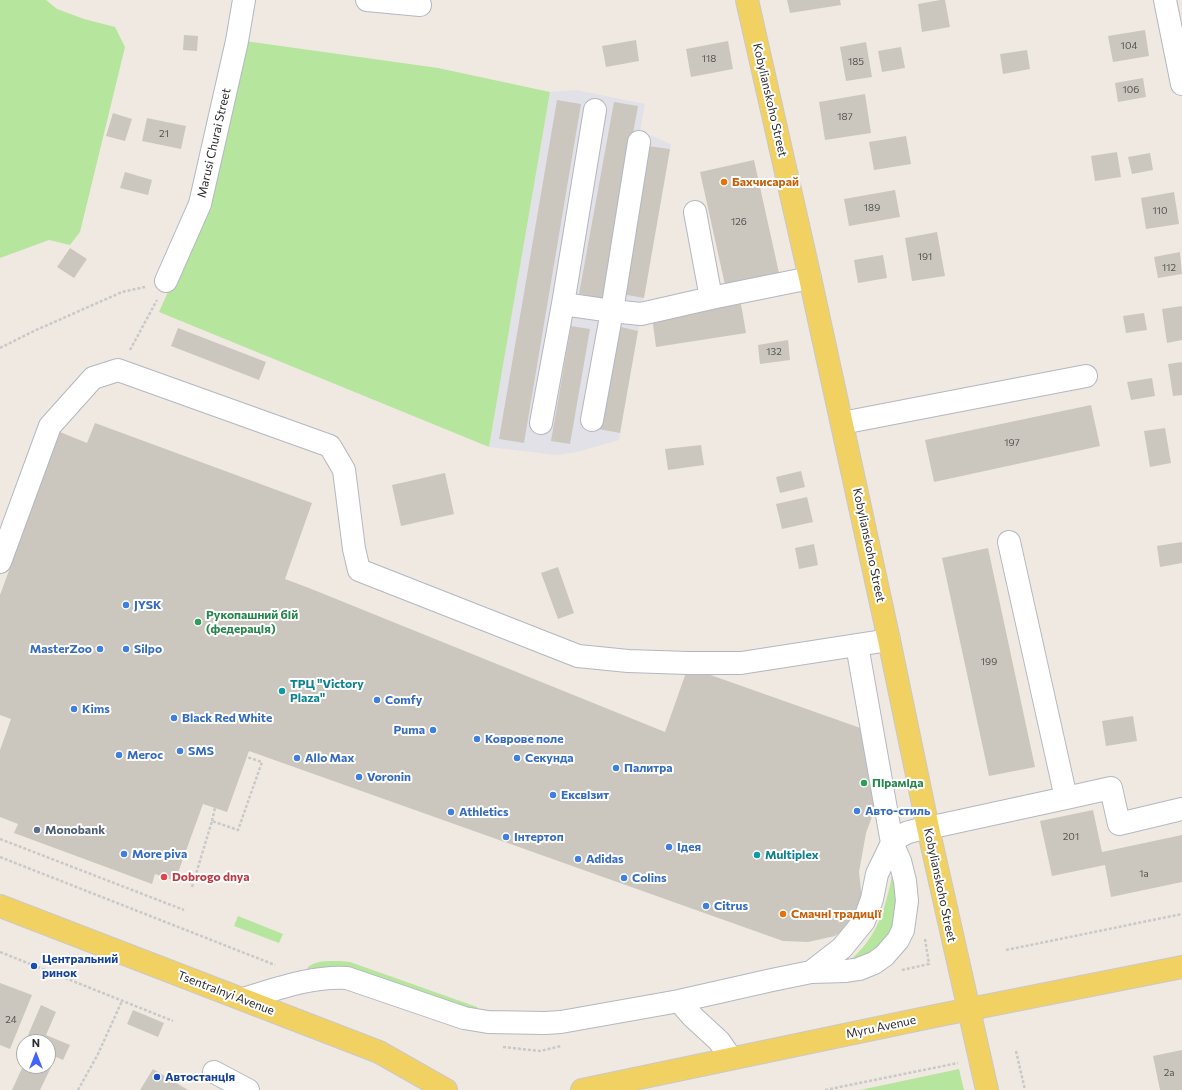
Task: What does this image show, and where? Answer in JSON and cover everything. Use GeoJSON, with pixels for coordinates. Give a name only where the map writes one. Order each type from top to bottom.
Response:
{"type":"FeatureCollection","features":[{"type":"Feature","properties":{"kind":"main road","name":"Kobylianskoho Street"},"geometry":{"type":"LineString","coordinates":[[747,0],[890,640],[928,828],[987,1090]]}},
{"type":"Feature","properties":{"kind":"main road","name":"Tsentralnyi Avenue"},"geometry":{"type":"LineString","coordinates":[[0,906],[379,1052],[446,1090]]}},
{"type":"Feature","properties":{"kind":"main road","name":"Myru Avenue"},"geometry":{"type":"LineString","coordinates":[[582,1090],[968,1009],[1182,967]]}},
{"type":"Feature","properties":{"kind":"street","name":"Marusi Churai Street"},"geometry":{"type":"LineString","coordinates":[[166,281],[200,204],[237,40],[244,0]]}},
{"type":"Feature","properties":{"kind":"street"},"geometry":{"type":"LineString","coordinates":[[367,0],[420,5]]}},
{"type":"Feature","properties":{"kind":"street"},"geometry":{"type":"LineString","coordinates":[[1165,0],[1182,84]]}},
{"type":"Feature","properties":{"kind":"street"},"geometry":{"type":"LineString","coordinates":[[540,423],[595,110]]}},
{"type":"Feature","properties":{"kind":"street"},"geometry":{"type":"LineString","coordinates":[[592,420],[612,311],[639,142]]}},
{"type":"Feature","properties":{"kind":"street"},"geometry":{"type":"LineString","coordinates":[[695,212],[711,298]]}},
{"type":"Feature","properties":{"kind":"street"},"geometry":{"type":"LineString","coordinates":[[562,304],[641,314],[810,278]]}},
{"type":"Feature","properties":{"kind":"street"},"geometry":{"type":"LineString","coordinates":[[0,562],[50,426],[93,378],[118,370],[330,446],[344,470],[354,549],[359,570],[578,656],[688,663],[741,663],[890,640]]}},
{"type":"Feature","properties":{"kind":"street"},"geometry":{"type":"LineString","coordinates":[[842,423],[1086,376]]}},
{"type":"Feature","properties":{"kind":"street"},"geometry":{"type":"LineString","coordinates":[[1010,542],[1066,798]]}},
{"type":"Feature","properties":{"kind":"street"},"geometry":{"type":"LineString","coordinates":[[243,1000],[311,980],[348,978],[464,1018],[488,1022],[562,1022],[680,1001],[811,972],[859,969],[874,963],[884,956],[898,940],[903,930],[907,901],[902,868],[892,843],[857,645]]}},
{"type":"Feature","properties":{"kind":"street"},"geometry":{"type":"LineString","coordinates":[[811,972],[842,948],[864,921],[872,899],[877,874],[892,843],[908,831],[928,828],[1111,788],[1119,824],[1182,809]]}},
{"type":"Feature","properties":{"kind":"street"},"geometry":{"type":"LineString","coordinates":[[680,1001],[693,1017],[719,1041],[731,1058]]}},
{"type":"Feature","properties":{"kind":"street"},"geometry":{"type":"LineString","coordinates":[[214,1072],[248,1090]]}},
{"type":"Feature","properties":{"kind":"path"},"geometry":{"type":"LineString","coordinates":[[0,348],[34,331],[122,292],[166,281]]}},
{"type":"Feature","properties":{"kind":"path"},"geometry":{"type":"LineString","coordinates":[[118,370],[153,310],[166,281]]}},
{"type":"Feature","properties":{"kind":"path"},"geometry":{"type":"LineString","coordinates":[[212,821],[238,830],[262,762],[247,757]]}},
{"type":"Feature","properties":{"kind":"path"},"geometry":{"type":"LineString","coordinates":[[192,887],[215,808]]}},
{"type":"Feature","properties":{"kind":"path"},"geometry":{"type":"LineString","coordinates":[[0,839],[184,910]]}},
{"type":"Feature","properties":{"kind":"path"},"geometry":{"type":"LineString","coordinates":[[0,856],[311,980]]}},
{"type":"Feature","properties":{"kind":"path"},"geometry":{"type":"LineString","coordinates":[[1006,950],[1182,914]]}},
{"type":"Feature","properties":{"kind":"path"},"geometry":{"type":"LineString","coordinates":[[0,952],[173,1021]]}},
{"type":"Feature","properties":{"kind":"path"},"geometry":{"type":"LineString","coordinates":[[898,971],[929,964]]}},
{"type":"Feature","properties":{"kind":"path"},"geometry":{"type":"LineString","coordinates":[[78,1090],[98,1054],[122,1001]]}},
{"type":"Feature","properties":{"kind":"path"},"geometry":{"type":"LineString","coordinates":[[497,1046],[540,1051],[563,1046]]}},
{"type":"Feature","properties":{"kind":"path"},"geometry":{"type":"LineString","coordinates":[[1016,1051],[1025,1090]]}},
{"type":"Feature","properties":{"kind":"path"},"geometry":{"type":"LineString","coordinates":[[825,1090],[962,1062]]}},
{"type":"Feature","properties":{"kind":"shaded area"},"geometry":{"type":"Polygon","coordinates":[[[576,90],[645,104],[640,131],[671,144],[619,440],[577,452],[556,455],[489,447],[550,92],[576,90]]]}},
{"type":"Feature","properties":{"kind":"green space"},"geometry":{"type":"Polygon","coordinates":[[[0,0],[46,0],[57,9],[84,19],[115,27],[125,47],[80,232],[70,245],[49,240],[0,258],[0,0]]]}},
{"type":"Feature","properties":{"kind":"green space"},"geometry":{"type":"Polygon","coordinates":[[[245,41],[438,68],[550,92],[489,447],[159,312],[207,204],[245,41]]]}},
{"type":"Feature","properties":{"kind":"green space"},"geometry":{"type":"Polygon","coordinates":[[[894,866],[901,910],[882,952],[848,962],[868,942],[875,930],[888,894],[894,866]]]}},
{"type":"Feature","properties":{"kind":"green space"},"geometry":{"type":"Polygon","coordinates":[[[238,916],[283,934],[279,943],[234,926],[238,916]]]}},
{"type":"Feature","properties":{"kind":"green space"},"geometry":{"type":"Polygon","coordinates":[[[319,962],[350,962],[477,1007],[478,1010],[477,1012],[313,972],[308,969],[308,967],[319,962]]]}},
{"type":"Feature","properties":{"kind":"green space"},"geometry":{"type":"Polygon","coordinates":[[[959,1069],[964,1090],[860,1090],[959,1069]]]}},
{"type":"Feature","properties":{"kind":"building"},"geometry":{"type":"Polygon","coordinates":[[[787,0],[840,0],[841,5],[790,13],[787,0]]]}},
{"type":"Feature","properties":{"kind":"building"},"geometry":{"type":"Polygon","coordinates":[[[945,0],[950,27],[922,32],[918,4],[945,0]]]}},
{"type":"Feature","properties":{"kind":"building"},"geometry":{"type":"Polygon","coordinates":[[[1145,30],[1149,56],[1113,62],[1108,36],[1145,30]]]}},
{"type":"Feature","properties":{"kind":"building"},"geometry":{"type":"Polygon","coordinates":[[[184,35],[198,36],[197,51],[183,50],[184,35]]]}},
{"type":"Feature","properties":{"kind":"building"},"geometry":{"type":"Polygon","coordinates":[[[636,40],[639,61],[606,67],[602,46],[636,40]]]}},
{"type":"Feature","properties":{"kind":"building"},"geometry":{"type":"Polygon","coordinates":[[[728,41],[733,69],[691,77],[686,49],[728,41]]]}},
{"type":"Feature","properties":{"kind":"building"},"geometry":{"type":"Polygon","coordinates":[[[866,42],[872,77],[846,81],[840,47],[866,42]]]}},
{"type":"Feature","properties":{"kind":"building"},"geometry":{"type":"Polygon","coordinates":[[[901,47],[905,68],[882,72],[878,51],[901,47]]]}},
{"type":"Feature","properties":{"kind":"building"},"geometry":{"type":"Polygon","coordinates":[[[1027,50],[1030,69],[1003,74],[1000,54],[1027,50]]]}},
{"type":"Feature","properties":{"kind":"building"},"geometry":{"type":"Polygon","coordinates":[[[1143,78],[1146,97],[1118,102],[1115,83],[1143,78]]]}},
{"type":"Feature","properties":{"kind":"building"},"geometry":{"type":"Polygon","coordinates":[[[865,94],[871,133],[825,140],[819,102],[865,94]]]}},
{"type":"Feature","properties":{"kind":"building"},"geometry":{"type":"Polygon","coordinates":[[[557,100],[581,104],[524,443],[499,439],[557,100]]]}},
{"type":"Feature","properties":{"kind":"building"},"geometry":{"type":"Polygon","coordinates":[[[614,102],[638,106],[603,299],[579,294],[614,102]]]}},
{"type":"Feature","properties":{"kind":"building"},"geometry":{"type":"Polygon","coordinates":[[[113,113],[132,119],[125,141],[106,136],[113,113]]]}},
{"type":"Feature","properties":{"kind":"building"},"geometry":{"type":"Polygon","coordinates":[[[147,118],[186,126],[181,149],[142,141],[147,118]]]}},
{"type":"Feature","properties":{"kind":"building"},"geometry":{"type":"Polygon","coordinates":[[[906,136],[911,164],[874,170],[869,142],[906,136]]]}},
{"type":"Feature","properties":{"kind":"building"},"geometry":{"type":"Polygon","coordinates":[[[648,146],[670,149],[644,298],[622,294],[648,146]]]}},
{"type":"Feature","properties":{"kind":"building"},"geometry":{"type":"Polygon","coordinates":[[[1117,152],[1121,177],[1095,181],[1091,156],[1117,152]]]}},
{"type":"Feature","properties":{"kind":"building"},"geometry":{"type":"Polygon","coordinates":[[[1150,153],[1153,170],[1132,174],[1128,157],[1150,153]]]}},
{"type":"Feature","properties":{"kind":"building"},"geometry":{"type":"Polygon","coordinates":[[[754,160],[779,273],[725,285],[700,172],[754,160]]]}},
{"type":"Feature","properties":{"kind":"building"},"geometry":{"type":"Polygon","coordinates":[[[125,172],[152,180],[148,195],[120,188],[125,172]]]}},
{"type":"Feature","properties":{"kind":"building"},"geometry":{"type":"Polygon","coordinates":[[[895,190],[900,217],[849,226],[844,199],[895,190]]]}},
{"type":"Feature","properties":{"kind":"building"},"geometry":{"type":"Polygon","coordinates":[[[1174,192],[1179,224],[1146,229],[1141,198],[1174,192]]]}},
{"type":"Feature","properties":{"kind":"building"},"geometry":{"type":"Polygon","coordinates":[[[937,232],[945,276],[912,281],[905,238],[937,232]]]}},
{"type":"Feature","properties":{"kind":"building"},"geometry":{"type":"Polygon","coordinates":[[[70,248],[87,259],[74,278],[57,267],[70,248]]]}},
{"type":"Feature","properties":{"kind":"building"},"geometry":{"type":"Polygon","coordinates":[[[1180,252],[1182,274],[1158,278],[1154,257],[1180,252]]]}},
{"type":"Feature","properties":{"kind":"building"},"geometry":{"type":"Polygon","coordinates":[[[883,255],[887,278],[858,283],[854,260],[883,255]]]}},
{"type":"Feature","properties":{"kind":"building"},"geometry":{"type":"Polygon","coordinates":[[[741,304],[746,333],[656,347],[652,317],[741,304]]]}},
{"type":"Feature","properties":{"kind":"building"},"geometry":{"type":"Polygon","coordinates":[[[1182,306],[1182,340],[1167,343],[1162,309],[1182,306]]]}},
{"type":"Feature","properties":{"kind":"building"},"geometry":{"type":"Polygon","coordinates":[[[1144,313],[1147,330],[1126,333],[1123,316],[1144,313]]]}},
{"type":"Feature","properties":{"kind":"building"},"geometry":{"type":"Polygon","coordinates":[[[571,326],[590,329],[570,444],[551,441],[571,326]]]}},
{"type":"Feature","properties":{"kind":"building"},"geometry":{"type":"Polygon","coordinates":[[[617,326],[638,331],[620,433],[598,429],[617,326]]]}},
{"type":"Feature","properties":{"kind":"building"},"geometry":{"type":"Polygon","coordinates":[[[178,328],[266,362],[259,380],[171,346],[178,328]]]}},
{"type":"Feature","properties":{"kind":"building"},"geometry":{"type":"Polygon","coordinates":[[[788,340],[790,360],[760,364],[758,345],[788,340]]]}},
{"type":"Feature","properties":{"kind":"building"},"geometry":{"type":"Polygon","coordinates":[[[1182,362],[1182,395],[1173,396],[1168,364],[1182,362]]]}},
{"type":"Feature","properties":{"kind":"building"},"geometry":{"type":"Polygon","coordinates":[[[1152,378],[1155,396],[1131,400],[1127,382],[1152,378]]]}},
{"type":"Feature","properties":{"kind":"building"},"geometry":{"type":"Polygon","coordinates":[[[1091,405],[1100,446],[934,482],[925,440],[1091,405]]]}},
{"type":"Feature","properties":{"kind":"building","name":"ТРЦ \"Victory Plaza\""},"geometry":{"type":"Polygon","coordinates":[[[95,423],[312,503],[285,579],[665,732],[688,667],[866,730],[880,795],[866,833],[859,872],[862,899],[857,916],[835,936],[808,942],[783,941],[249,751],[227,812],[203,804],[175,881],[155,874],[152,884],[14,833],[18,824],[0,817],[0,750],[11,719],[0,715],[0,595],[60,432],[87,443],[95,423]]]}},
{"type":"Feature","properties":{"kind":"building"},"geometry":{"type":"Polygon","coordinates":[[[1165,428],[1171,463],[1150,467],[1144,431],[1165,428]]]}},
{"type":"Feature","properties":{"kind":"building"},"geometry":{"type":"Polygon","coordinates":[[[701,445],[704,465],[668,470],[665,449],[701,445]]]}},
{"type":"Feature","properties":{"kind":"building"},"geometry":{"type":"Polygon","coordinates":[[[801,471],[805,487],[780,493],[776,477],[801,471]]]}},
{"type":"Feature","properties":{"kind":"building"},"geometry":{"type":"Polygon","coordinates":[[[445,473],[454,514],[401,526],[392,485],[445,473]]]}},
{"type":"Feature","properties":{"kind":"building"},"geometry":{"type":"Polygon","coordinates":[[[807,497],[813,522],[782,529],[776,504],[807,497]]]}},
{"type":"Feature","properties":{"kind":"building"},"geometry":{"type":"Polygon","coordinates":[[[1182,542],[1182,563],[1160,567],[1157,546],[1182,542]]]}},
{"type":"Feature","properties":{"kind":"building"},"geometry":{"type":"Polygon","coordinates":[[[814,544],[818,565],[799,569],[795,548],[814,544]]]}},
{"type":"Feature","properties":{"kind":"building"},"geometry":{"type":"Polygon","coordinates":[[[988,548],[1035,767],[989,776],[942,558],[988,548]]]}},
{"type":"Feature","properties":{"kind":"building"},"geometry":{"type":"Polygon","coordinates":[[[558,567],[574,613],[558,619],[541,573],[558,567]]]}},
{"type":"Feature","properties":{"kind":"building"},"geometry":{"type":"Polygon","coordinates":[[[1133,716],[1137,741],[1106,746],[1102,721],[1133,716]]]}},
{"type":"Feature","properties":{"kind":"building"},"geometry":{"type":"Polygon","coordinates":[[[1093,810],[1102,852],[1182,835],[1182,882],[1111,897],[1105,865],[1052,876],[1040,821],[1093,810]]]}},
{"type":"Feature","properties":{"kind":"building"},"geometry":{"type":"Polygon","coordinates":[[[0,983],[32,995],[10,1049],[0,1045],[0,983]]]}},
{"type":"Feature","properties":{"kind":"building"},"geometry":{"type":"Polygon","coordinates":[[[41,1005],[56,1012],[46,1034],[28,1034],[41,1005]]]}},
{"type":"Feature","properties":{"kind":"building"},"geometry":{"type":"Polygon","coordinates":[[[133,1010],[164,1023],[158,1037],[127,1024],[133,1010]]]}},
{"type":"Feature","properties":{"kind":"building"},"geometry":{"type":"Polygon","coordinates":[[[56,1039],[70,1045],[63,1060],[56,1057],[56,1039]]]}},
{"type":"Feature","properties":{"kind":"building"},"geometry":{"type":"Polygon","coordinates":[[[1182,1050],[1182,1090],[1160,1090],[1153,1056],[1182,1050]]]}},
{"type":"Feature","properties":{"kind":"building","name":"Автостанція"},"geometry":{"type":"Polygon","coordinates":[[[153,1069],[188,1090],[140,1090],[153,1069]]]}},
{"type":"Feature","properties":{"kind":"building"},"geometry":{"type":"Polygon","coordinates":[[[19,1074],[48,1074],[40,1090],[12,1090],[19,1074]]]}},
{"type":"Feature","properties":{"kind":"place","name":"Бахчисарай"},"geometry":{"type":"Point","coordinates":[724,182]}},
{"type":"Feature","properties":{"kind":"place","name":"JYSK"},"geometry":{"type":"Point","coordinates":[126,605]}},
{"type":"Feature","properties":{"kind":"place","name":"Рукопашний бій (федерація)"},"geometry":{"type":"Point","coordinates":[198,622]}},
{"type":"Feature","properties":{"kind":"place","name":"MasterZoo"},"geometry":{"type":"Point","coordinates":[100,649]}},
{"type":"Feature","properties":{"kind":"place","name":"Silpo"},"geometry":{"type":"Point","coordinates":[126,649]}},
{"type":"Feature","properties":{"kind":"place","name":"ТРЦ \"Victory Plaza\""},"geometry":{"type":"Point","coordinates":[282,691]}},
{"type":"Feature","properties":{"kind":"place","name":"Comfy"},"geometry":{"type":"Point","coordinates":[377,700]}},
{"type":"Feature","properties":{"kind":"place","name":"Kims"},"geometry":{"type":"Point","coordinates":[74,709]}},
{"type":"Feature","properties":{"kind":"place","name":"Black Red White"},"geometry":{"type":"Point","coordinates":[174,718]}},
{"type":"Feature","properties":{"kind":"place","name":"Puma"},"geometry":{"type":"Point","coordinates":[433,730]}},
{"type":"Feature","properties":{"kind":"place","name":"Коврове поле"},"geometry":{"type":"Point","coordinates":[477,739]}},
{"type":"Feature","properties":{"kind":"place","name":"SMS"},"geometry":{"type":"Point","coordinates":[180,751]}},
{"type":"Feature","properties":{"kind":"place","name":"Мегос"},"geometry":{"type":"Point","coordinates":[119,755]}},
{"type":"Feature","properties":{"kind":"place","name":"Allo Max"},"geometry":{"type":"Point","coordinates":[297,758]}},
{"type":"Feature","properties":{"kind":"place","name":"Секунда"},"geometry":{"type":"Point","coordinates":[517,758]}},
{"type":"Feature","properties":{"kind":"place","name":"Палитра"},"geometry":{"type":"Point","coordinates":[616,768]}},
{"type":"Feature","properties":{"kind":"place","name":"Voronin"},"geometry":{"type":"Point","coordinates":[359,777]}},
{"type":"Feature","properties":{"kind":"place","name":"Піраміда"},"geometry":{"type":"Point","coordinates":[864,783]}},
{"type":"Feature","properties":{"kind":"place","name":"Ексвізит"},"geometry":{"type":"Point","coordinates":[553,795]}},
{"type":"Feature","properties":{"kind":"place","name":"Авто-стиль"},"geometry":{"type":"Point","coordinates":[857,811]}},
{"type":"Feature","properties":{"kind":"place","name":"Athletics"},"geometry":{"type":"Point","coordinates":[451,812]}},
{"type":"Feature","properties":{"kind":"place","name":"Monobank"},"geometry":{"type":"Point","coordinates":[37,830]}},
{"type":"Feature","properties":{"kind":"place","name":"Інтертоп"},"geometry":{"type":"Point","coordinates":[506,837]}},
{"type":"Feature","properties":{"kind":"place","name":"Ідея"},"geometry":{"type":"Point","coordinates":[669,847]}},
{"type":"Feature","properties":{"kind":"place","name":"More piva"},"geometry":{"type":"Point","coordinates":[124,854]}},
{"type":"Feature","properties":{"kind":"place","name":"Multiplex"},"geometry":{"type":"Point","coordinates":[757,855]}},
{"type":"Feature","properties":{"kind":"place","name":"Adidas"},"geometry":{"type":"Point","coordinates":[578,859]}},
{"type":"Feature","properties":{"kind":"place","name":"Dobrogo dnya"},"geometry":{"type":"Point","coordinates":[164,877]}},
{"type":"Feature","properties":{"kind":"place","name":"Colins"},"geometry":{"type":"Point","coordinates":[624,878]}},
{"type":"Feature","properties":{"kind":"place","name":"Citrus"},"geometry":{"type":"Point","coordinates":[706,906]}},
{"type":"Feature","properties":{"kind":"place","name":"Смачні традиції"},"geometry":{"type":"Point","coordinates":[783,914]}},
{"type":"Feature","properties":{"kind":"place","name":"Центральний ринок"},"geometry":{"type":"Point","coordinates":[34,966]}},
{"type":"Feature","properties":{"kind":"place","name":"Автостанція"},"geometry":{"type":"Point","coordinates":[157,1077]}}]}
